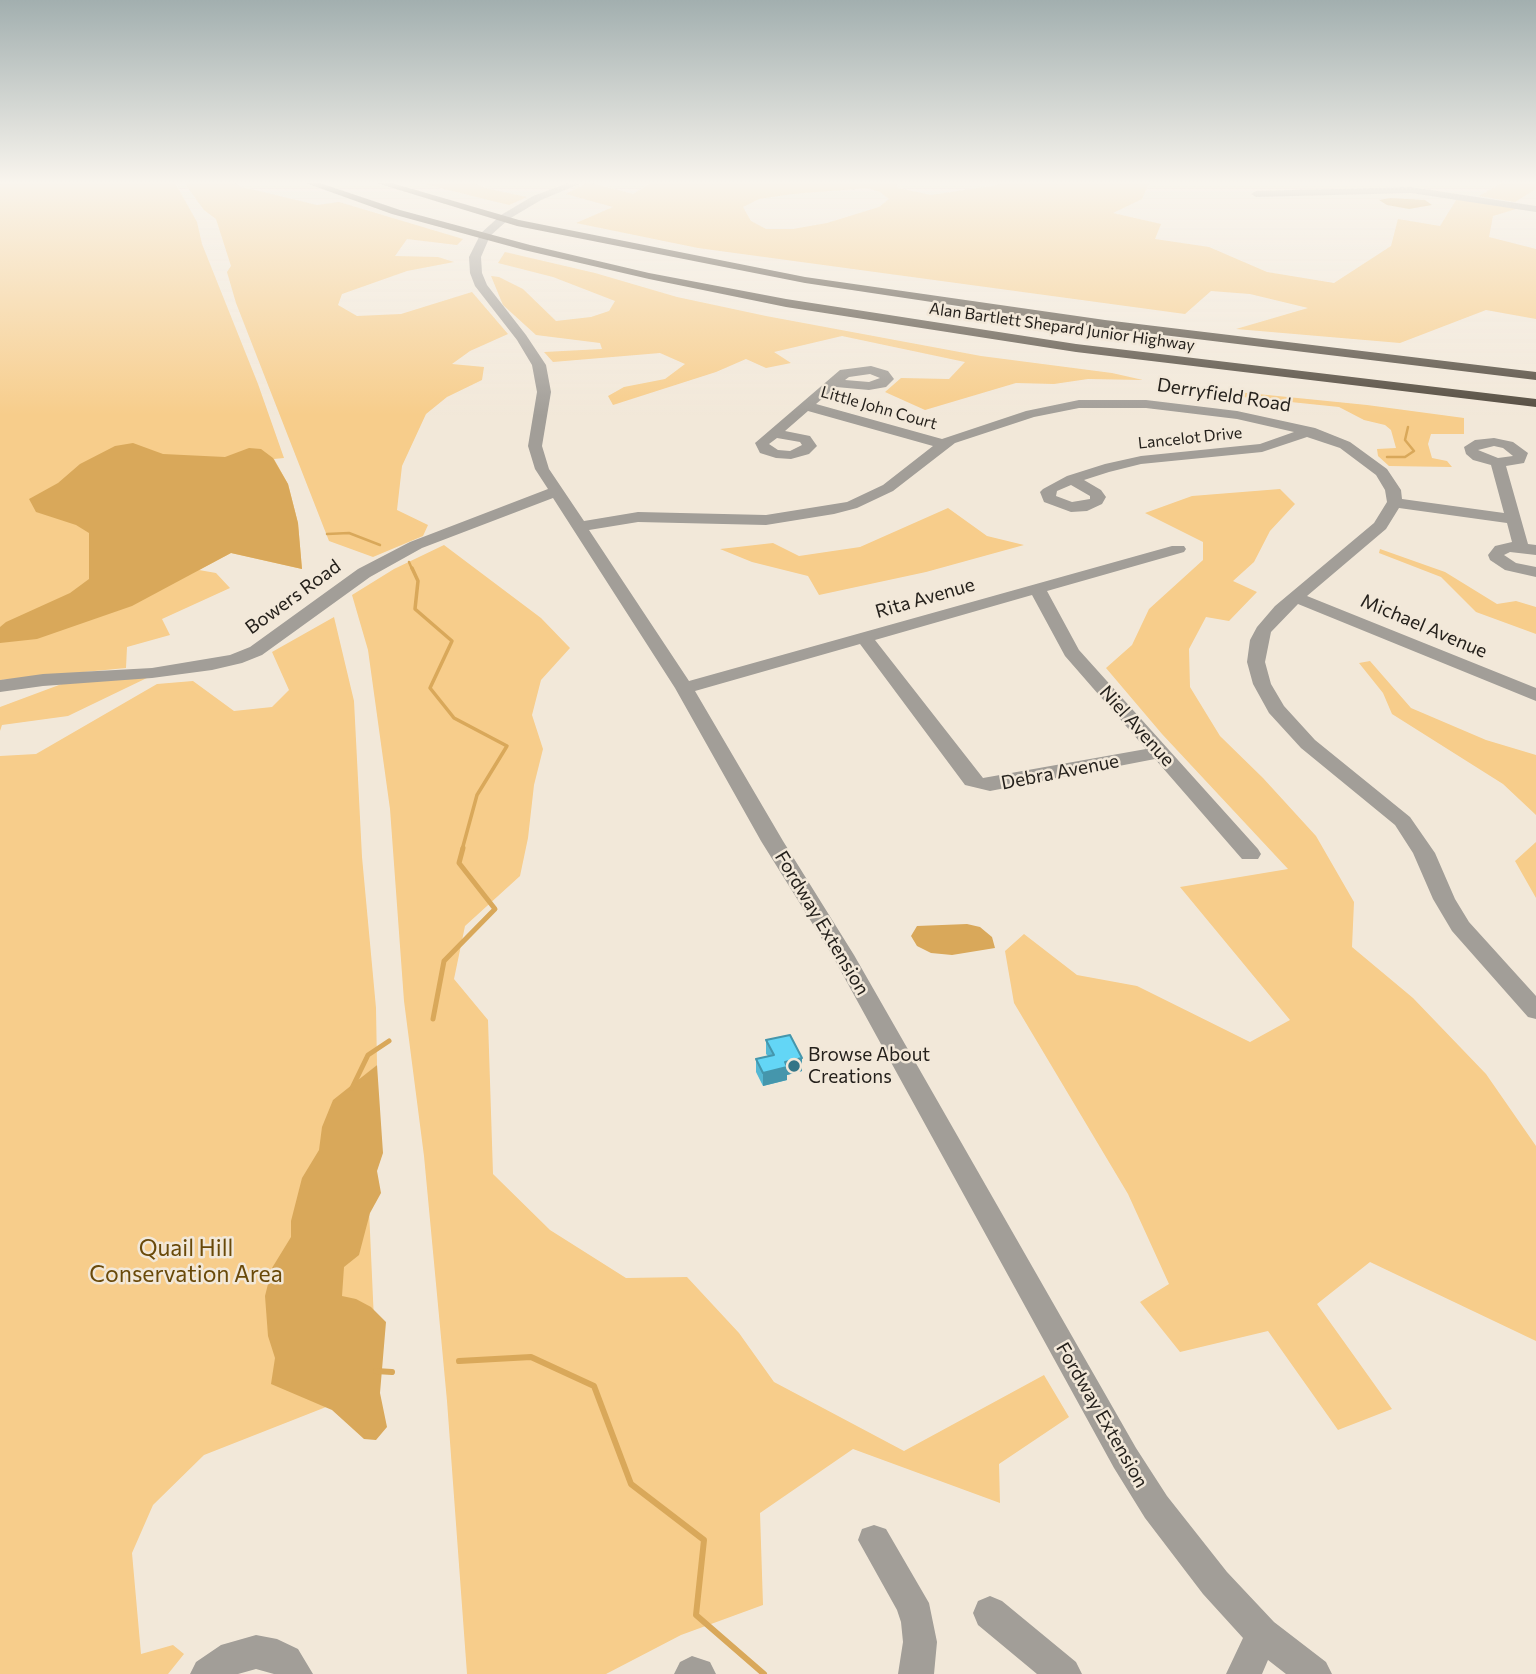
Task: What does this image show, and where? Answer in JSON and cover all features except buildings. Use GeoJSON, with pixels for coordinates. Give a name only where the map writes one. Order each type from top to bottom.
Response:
{"type":"FeatureCollection","features":[{"type":"Feature","properties":{"kind":"highway","name":"Alan Bartlett Shepard Junior Highway"},"geometry":{"type":"LineString","coordinates":[[578,259],[701,287],[909,324],[1121,354],[1536,403]]}},
{"type":"Feature","properties":{"kind":"highway","name":"Alan Bartlett Shepard Junior Highway"},"geometry":{"type":"LineString","coordinates":[[691,259],[892,294],[1105,324],[1536,376]]}},
{"type":"Feature","properties":{"kind":"street","name":"Fordway Extension"},"geometry":{"type":"LineString","coordinates":[[475,259],[476,273],[481,286],[522,338],[539,365],[544,392],[535,446],[541,469],[684,688],[772,841],[843,955],[1125,1458],[1194,1557],[1262,1634],[1314,1674]]}},
{"type":"Feature","properties":{"kind":"street"},"geometry":{"type":"LineString","coordinates":[[774,433],[834,383]]}},
{"type":"Feature","properties":{"kind":"street","name":"Derryfield Road"},"geometry":{"type":"LineString","coordinates":[[578,527],[638,517],[766,520],[829,511],[862,501],[888,488],[942,444],[972,431],[1048,410],[1110,403],[1237,415],[1310,431],[1345,445],[1374,465],[1387,479],[1395,503]]}},
{"type":"Feature","properties":{"kind":"street","name":"Little John Court"},"geometry":{"type":"LineString","coordinates":[[806,406],[942,444]]}},
{"type":"Feature","properties":{"kind":"street","name":"Lancelot Drive"},"geometry":{"type":"LineString","coordinates":[[1072,479],[1129,462],[1262,448],[1310,431]]}},
{"type":"Feature","properties":{"kind":"street"},"geometry":{"type":"LineString","coordinates":[[1498,462],[1512,519],[1528,548],[1501,549],[1496,552],[1497,558],[1511,567],[1536,572]]}},
{"type":"Feature","properties":{"kind":"street","name":"Bowers Road"},"geometry":{"type":"LineString","coordinates":[[0,686],[172,670],[212,665],[239,658],[256,650],[364,573],[416,545],[554,492]]}},
{"type":"Feature","properties":{"kind":"street"},"geometry":{"type":"LineString","coordinates":[[1512,519],[1395,503],[1380,526],[1270,622],[1259,640],[1258,673],[1270,701],[1308,744],[1403,821],[1424,853],[1452,913],[1473,942],[1536,1011]]}},
{"type":"Feature","properties":{"kind":"street","name":"Rita Avenue"},"geometry":{"type":"LineString","coordinates":[[684,688],[1178,549]]}},
{"type":"Feature","properties":{"kind":"street","name":"Niel Avenue"},"geometry":{"type":"LineString","coordinates":[[1037,589],[1071,652],[1250,854]]}},
{"type":"Feature","properties":{"kind":"street","name":"Michael Avenue"},"geometry":{"type":"LineString","coordinates":[[1296,598],[1536,695]]}},
{"type":"Feature","properties":{"kind":"street","name":"Debra Avenue"},"geometry":{"type":"LineString","coordinates":[[864,637],[972,781],[979,784],[990,785],[1161,752]]}},
{"type":"Feature","properties":{"kind":"street"},"geometry":{"type":"LineString","coordinates":[[874,1540],[912,1603],[918,1622],[920,1642],[916,1674]]}},
{"type":"Feature","properties":{"kind":"street"},"geometry":{"type":"LineString","coordinates":[[990,1613],[1064,1674]]}},
{"type":"Feature","properties":{"kind":"street"},"geometry":{"type":"LineString","coordinates":[[1244,1674],[1262,1634]]}},
{"type":"Feature","properties":{"kind":"street"},"geometry":{"type":"LineString","coordinates":[[208,1674],[233,1657],[256,1652],[277,1656],[286,1661],[295,1674]]}},
{"type":"Feature","properties":{"kind":"street"},"geometry":{"type":"LineString","coordinates":[[692,1674],[698,1674]]}},
{"type":"Feature","properties":{"kind":"green space"},"geometry":{"type":"Polygon","coordinates":[[[0,259],[208,259],[258,384],[284,458],[274,459],[288,484],[298,523],[302,569],[231,553],[199,570],[216,573],[230,588],[162,619],[170,635],[127,647],[126,668],[0,680],[0,259]]]}},
{"type":"Feature","properties":{"kind":"green space"},"geometry":{"type":"Polygon","coordinates":[[[229,259],[445,259],[454,262],[407,271],[342,294],[338,305],[357,316],[401,314],[472,292],[508,334],[470,351],[452,364],[484,367],[482,380],[447,397],[426,414],[402,466],[397,510],[428,525],[423,536],[373,557],[329,541],[236,303],[227,272],[231,266],[229,259]]]}},
{"type":"Feature","properties":{"kind":"green space"},"geometry":{"type":"Polygon","coordinates":[[[500,259],[536,259],[677,297],[766,316],[981,356],[1112,373],[1143,380],[1088,379],[1054,384],[1016,383],[925,410],[885,392],[901,378],[949,379],[965,362],[842,336],[774,352],[791,363],[766,368],[746,359],[716,372],[613,405],[608,396],[624,387],[665,379],[685,364],[660,353],[553,362],[544,352],[602,349],[600,343],[536,335],[503,305],[491,276],[523,289],[556,321],[591,317],[609,311],[615,301],[553,277],[498,263],[500,259]]]}},
{"type":"Feature","properties":{"kind":"green space"},"geometry":{"type":"Polygon","coordinates":[[[780,259],[1237,259],[1267,272],[1334,283],[1371,259],[1536,259],[1536,319],[1486,310],[1400,343],[1236,329],[1308,308],[1250,294],[1211,291],[1185,314],[780,259]]]}},
{"type":"Feature","properties":{"kind":"green space"},"geometry":{"type":"Polygon","coordinates":[[[1228,391],[1464,418],[1464,434],[1431,434],[1428,444],[1432,458],[1447,461],[1452,467],[1389,466],[1378,456],[1377,449],[1396,448],[1391,430],[1385,425],[1364,420],[1339,407],[1223,395],[1228,391]]]}},
{"type":"Feature","properties":{"kind":"green space"},"geometry":{"type":"Polygon","coordinates":[[[1280,489],[1295,504],[1270,531],[1254,562],[1233,581],[1257,592],[1229,621],[1206,617],[1189,649],[1190,687],[1220,736],[1316,836],[1354,902],[1352,947],[1413,998],[1486,1074],[1536,1146],[1536,1341],[1370,1262],[1317,1304],[1392,1409],[1338,1430],[1268,1331],[1180,1352],[1140,1302],[1169,1284],[1128,1194],[1014,1003],[1005,951],[1024,934],[1077,975],[1137,986],[1250,1042],[1290,1020],[1180,887],[1288,869],[1162,734],[1106,668],[1132,645],[1149,609],[1203,560],[1203,542],[1145,513],[1192,496],[1280,489]]]}},
{"type":"Feature","properties":{"kind":"green space"},"geometry":{"type":"Polygon","coordinates":[[[948,508],[987,536],[1024,545],[926,572],[819,595],[808,576],[752,562],[720,549],[773,543],[799,556],[860,547],[948,508]]]}},
{"type":"Feature","properties":{"kind":"green space"},"geometry":{"type":"Polygon","coordinates":[[[444,545],[541,618],[570,648],[541,680],[532,715],[543,749],[534,785],[528,838],[520,876],[465,926],[454,979],[488,1020],[493,1174],[550,1230],[626,1278],[687,1277],[739,1333],[774,1382],[904,1451],[1044,1375],[1069,1417],[999,1464],[1000,1503],[853,1449],[760,1513],[763,1605],[681,1635],[606,1674],[467,1674],[447,1401],[424,1156],[404,1001],[390,809],[368,650],[352,595],[394,569],[444,545]]]}},
{"type":"Feature","properties":{"kind":"green space"},"geometry":{"type":"Polygon","coordinates":[[[1380,549],[1445,572],[1497,604],[1516,601],[1536,607],[1536,634],[1476,612],[1441,577],[1379,553],[1380,549]]]}},
{"type":"Feature","properties":{"kind":"green space","name":"Quail Hill Conservation Area"},"geometry":{"type":"Polygon","coordinates":[[[334,617],[354,701],[362,857],[376,1008],[377,1065],[363,1077],[377,1387],[204,1455],[153,1505],[132,1553],[141,1654],[173,1645],[184,1654],[168,1674],[0,1674],[0,756],[36,754],[157,684],[193,681],[234,711],[272,707],[289,690],[272,652],[334,617]]]}},
{"type":"Feature","properties":{"kind":"green space"},"geometry":{"type":"Polygon","coordinates":[[[1370,661],[1411,708],[1486,740],[1536,755],[1536,815],[1503,784],[1392,714],[1383,693],[1359,663],[1370,661]]]}},
{"type":"Feature","properties":{"kind":"green space"},"geometry":{"type":"Polygon","coordinates":[[[151,676],[68,716],[2,725],[0,731],[0,707],[67,682],[151,676]]]}},
{"type":"Feature","properties":{"kind":"green space"},"geometry":{"type":"Polygon","coordinates":[[[1536,842],[1536,898],[1515,861],[1536,842]]]}},
{"type":"Feature","properties":{"kind":"shaded area"},"geometry":{"type":"Polygon","coordinates":[[[133,443],[163,454],[225,457],[249,448],[261,449],[273,458],[288,484],[298,523],[302,569],[231,553],[132,606],[37,639],[0,643],[0,627],[6,622],[70,593],[89,579],[89,533],[76,525],[36,512],[29,499],[58,483],[80,464],[115,446],[133,443]]]}},
{"type":"Feature","properties":{"kind":"shaded area"},"geometry":{"type":"Polygon","coordinates":[[[967,924],[980,927],[992,937],[995,948],[952,955],[931,953],[917,946],[911,936],[917,926],[967,924]]]}},
{"type":"Feature","properties":{"kind":"shaded area"},"geometry":{"type":"Polygon","coordinates":[[[377,1065],[383,1153],[377,1171],[381,1193],[370,1213],[359,1255],[344,1267],[342,1296],[356,1299],[371,1307],[386,1322],[380,1393],[387,1427],[376,1440],[364,1439],[332,1410],[271,1384],[275,1358],[268,1336],[265,1296],[272,1268],[291,1237],[291,1221],[302,1178],[319,1150],[322,1127],[333,1100],[377,1065]]]}},
{"type":"Feature","properties":{"kind":"waterway"},"geometry":{"type":"LineString","coordinates":[[1387,457],[1405,457],[1414,451],[1405,440],[1408,427]]}},
{"type":"Feature","properties":{"kind":"waterway"},"geometry":{"type":"LineString","coordinates":[[327,534],[349,533],[380,545]]}},
{"type":"Feature","properties":{"kind":"waterway"},"geometry":{"type":"LineString","coordinates":[[409,562],[412,569]]}},
{"type":"Feature","properties":{"kind":"waterway"},"geometry":{"type":"LineString","coordinates":[[412,568],[418,581],[415,609],[452,641],[430,688],[454,718],[507,746],[477,795],[462,850]]}},
{"type":"Feature","properties":{"kind":"waterway"},"geometry":{"type":"LineString","coordinates":[[433,1019],[444,961],[495,909],[459,863],[463,848]]}},
{"type":"Feature","properties":{"kind":"waterway"},"geometry":{"type":"LineString","coordinates":[[352,1088],[368,1055],[389,1041]]}},
{"type":"Feature","properties":{"kind":"waterway"},"geometry":{"type":"LineString","coordinates":[[459,1361],[531,1357],[594,1386],[631,1484],[704,1540],[696,1615],[764,1674]]}},
{"type":"Feature","properties":{"kind":"waterway"},"geometry":{"type":"LineString","coordinates":[[376,1371],[392,1372]]}},
{"type":"Feature","properties":{"kind":"place","name":"Browse About Creations"},"geometry":{"type":"Point","coordinates":[794,1066]}}]}
